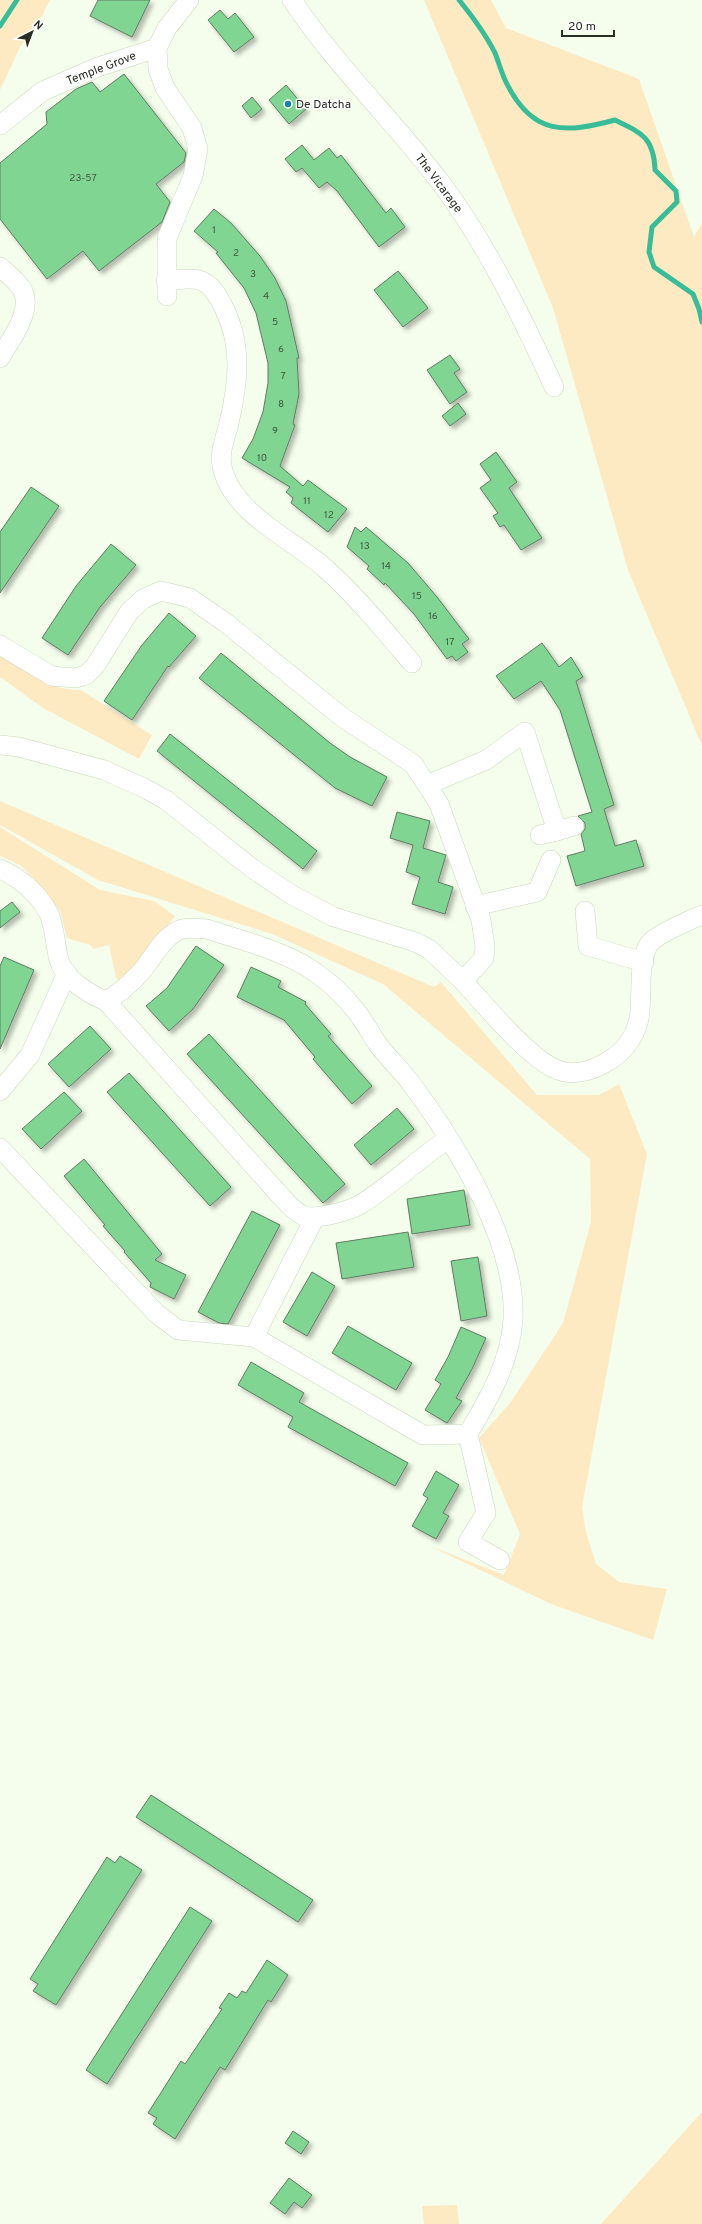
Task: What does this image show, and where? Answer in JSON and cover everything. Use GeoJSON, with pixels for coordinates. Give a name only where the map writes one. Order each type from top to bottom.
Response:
{"type":"FeatureCollection","features":[{"type":"Feature","properties":{"kind":"street"},"geometry":{"type":"LineString","coordinates":[[189,0],[168,28],[157,48],[158,69],[165,88],[192,128],[198,149],[193,176],[167,238],[166,288],[189,278],[204,281],[217,294],[229,318],[237,350],[237,386],[220,452],[223,471],[233,492],[249,510],[326,569],[372,615],[412,664]]}},
{"type":"Feature","properties":{"kind":"street","name":"The Vicarage"},"geometry":{"type":"LineString","coordinates":[[292,0],[324,43],[415,150],[467,220],[532,340],[554,387]]}},
{"type":"Feature","properties":{"kind":"street","name":"Temple Grove"},"geometry":{"type":"LineString","coordinates":[[0,125],[43,91],[98,67],[157,48]]}},
{"type":"Feature","properties":{"kind":"street"},"geometry":{"type":"LineString","coordinates":[[0,358],[23,316],[25,302],[22,290],[14,279],[1,268]]}},
{"type":"Feature","properties":{"kind":"street"},"geometry":{"type":"LineString","coordinates":[[0,645],[52,676],[78,677],[86,675],[95,666],[129,612],[143,599],[161,591],[190,598],[226,623],[342,717],[413,764],[427,785],[439,804],[480,920],[485,946],[484,958],[463,981]]}},
{"type":"Feature","properties":{"kind":"street"},"geometry":{"type":"LineString","coordinates":[[427,785],[486,760],[525,732],[557,831]]}},
{"type":"Feature","properties":{"kind":"street"},"geometry":{"type":"LineString","coordinates":[[0,745],[19,747],[104,770],[144,788],[166,800],[253,869],[292,895],[334,917],[414,942],[429,949],[463,981],[503,1025],[538,1058],[558,1070],[580,1072],[595,1068],[617,1056],[632,1040],[639,1019],[644,962],[650,944],[678,925],[702,915]]}},
{"type":"Feature","properties":{"kind":"street"},"geometry":{"type":"LineString","coordinates":[[475,906],[537,892],[551,860]]}},
{"type":"Feature","properties":{"kind":"street"},"geometry":{"type":"LineString","coordinates":[[0,869],[10,873],[25,884],[49,914],[59,962],[67,973],[93,996],[106,1001],[294,1210],[303,1216],[315,1217],[347,1210],[361,1204],[448,1139]]}},
{"type":"Feature","properties":{"kind":"street"},"geometry":{"type":"LineString","coordinates":[[585,911],[588,946],[644,962]]}},
{"type":"Feature","properties":{"kind":"street"},"geometry":{"type":"LineString","coordinates":[[106,1001],[116,995],[140,973],[167,939],[183,929],[207,929],[296,960],[315,972],[336,989],[357,1011],[380,1046],[413,1086],[448,1139],[480,1193],[503,1246],[511,1280],[513,1319],[505,1361],[498,1381],[468,1434],[486,1513],[468,1542],[500,1560]]}},
{"type":"Feature","properties":{"kind":"street"},"geometry":{"type":"LineString","coordinates":[[0,1091],[30,1055],[67,973]]}},
{"type":"Feature","properties":{"kind":"street"},"geometry":{"type":"LineString","coordinates":[[0,1148],[156,1313],[178,1330],[254,1337],[423,1435],[468,1434]]}},
{"type":"Feature","properties":{"kind":"street"},"geometry":{"type":"LineString","coordinates":[[254,1337],[315,1217]]}},
{"type":"Feature","properties":{"kind":"shaded area"},"geometry":{"type":"Polygon","coordinates":[[[0,0],[50,0],[41,18],[20,47],[0,90],[0,0]]]}},
{"type":"Feature","properties":{"kind":"shaded area"},"geometry":{"type":"Polygon","coordinates":[[[424,0],[491,0],[506,28],[639,79],[694,237],[702,223],[702,746],[628,570],[553,308],[424,0]]]}},
{"type":"Feature","properties":{"kind":"shaded area"},"geometry":{"type":"Polygon","coordinates":[[[0,652],[38,678],[59,687],[70,690],[81,690],[152,735],[139,759],[43,708],[0,677],[0,652]]]}},
{"type":"Feature","properties":{"kind":"shaded area"},"geometry":{"type":"Polygon","coordinates":[[[0,801],[434,987],[441,982],[537,1095],[599,1095],[619,1084],[647,1154],[582,1507],[586,1532],[596,1564],[619,1582],[667,1589],[653,1640],[551,1604],[430,1546],[504,1575],[520,1534],[479,1438],[510,1403],[563,1323],[591,1222],[590,1159],[383,984],[272,934],[98,880],[0,825],[0,801]]]}},
{"type":"Feature","properties":{"kind":"shaded area"},"geometry":{"type":"Polygon","coordinates":[[[0,827],[100,890],[154,901],[175,916],[137,964],[119,980],[116,978],[109,945],[94,949],[90,945],[67,938],[60,911],[38,883],[20,865],[0,856],[0,827]]]}},
{"type":"Feature","properties":{"kind":"shaded area"},"geometry":{"type":"Polygon","coordinates":[[[702,2112],[702,2224],[601,2224],[702,2112]]]}},
{"type":"Feature","properties":{"kind":"shaded area"},"geometry":{"type":"Polygon","coordinates":[[[457,2205],[459,2224],[424,2224],[422,2206],[457,2205]]]}},
{"type":"Feature","properties":{"kind":"building"},"geometry":{"type":"Polygon","coordinates":[[[98,0],[150,0],[132,37],[90,16],[98,0]]]}},
{"type":"Feature","properties":{"kind":"building"},"geometry":{"type":"Polygon","coordinates":[[[220,10],[228,19],[235,13],[254,37],[234,52],[208,20],[220,10]]]}},
{"type":"Feature","properties":{"kind":"building"},"geometry":{"type":"Polygon","coordinates":[[[124,74],[186,153],[184,162],[156,184],[170,202],[162,222],[99,271],[83,251],[47,279],[0,219],[0,163],[47,124],[46,112],[76,89],[92,82],[100,92],[124,74]]]}},
{"type":"Feature","properties":{"kind":"building","name":"De Datcha"},"geometry":{"type":"Polygon","coordinates":[[[286,85],[306,109],[289,124],[269,100],[286,85]]]}},
{"type":"Feature","properties":{"kind":"building"},"geometry":{"type":"Polygon","coordinates":[[[252,97],[262,109],[251,118],[242,106],[252,97]]]}},
{"type":"Feature","properties":{"kind":"building"},"geometry":{"type":"Polygon","coordinates":[[[302,145],[314,160],[329,148],[337,158],[341,155],[386,213],[391,208],[405,227],[379,247],[337,191],[327,182],[319,188],[302,168],[296,172],[285,159],[302,145]]]}},
{"type":"Feature","properties":{"kind":"building"},"geometry":{"type":"Polygon","coordinates":[[[214,209],[231,223],[260,256],[275,278],[286,301],[299,358],[297,358],[299,394],[293,424],[295,425],[280,466],[303,486],[308,480],[347,509],[328,532],[291,503],[293,498],[286,492],[290,487],[242,458],[253,439],[263,412],[268,383],[268,363],[256,313],[244,288],[216,253],[218,252],[194,231],[214,209]]]}},
{"type":"Feature","properties":{"kind":"building"},"geometry":{"type":"Polygon","coordinates":[[[398,271],[428,308],[403,327],[374,290],[398,271]]]}},
{"type":"Feature","properties":{"kind":"building"},"geometry":{"type":"Polygon","coordinates":[[[450,355],[460,369],[454,373],[467,392],[450,404],[427,370],[450,355]]]}},
{"type":"Feature","properties":{"kind":"building"},"geometry":{"type":"Polygon","coordinates":[[[458,403],[466,414],[450,426],[442,416],[458,403]]]}},
{"type":"Feature","properties":{"kind":"building"},"geometry":{"type":"Polygon","coordinates":[[[496,452],[517,482],[509,488],[542,538],[521,550],[504,525],[500,527],[493,516],[498,513],[480,488],[491,480],[480,464],[496,452]]]}},
{"type":"Feature","properties":{"kind":"building"},"geometry":{"type":"Polygon","coordinates":[[[31,487],[59,506],[0,593],[0,532],[31,487]]]}},
{"type":"Feature","properties":{"kind":"building"},"geometry":{"type":"Polygon","coordinates":[[[355,527],[361,532],[366,527],[408,563],[437,597],[469,639],[462,644],[468,652],[456,661],[452,656],[447,659],[414,614],[385,583],[384,585],[367,569],[369,566],[347,547],[355,527]]]}},
{"type":"Feature","properties":{"kind":"building"},"geometry":{"type":"Polygon","coordinates":[[[111,544],[136,565],[100,607],[68,655],[42,638],[76,586],[111,544]]]}},
{"type":"Feature","properties":{"kind":"building"},"geometry":{"type":"Polygon","coordinates":[[[169,613],[196,636],[169,667],[168,666],[132,720],[104,701],[142,645],[169,613]]]}},
{"type":"Feature","properties":{"kind":"building"},"geometry":{"type":"Polygon","coordinates":[[[542,643],[559,667],[571,657],[583,677],[576,681],[614,805],[604,809],[615,846],[636,840],[644,866],[576,886],[567,856],[585,851],[581,834],[585,829],[585,823],[578,816],[592,812],[560,710],[541,681],[514,699],[496,676],[542,643]]]}},
{"type":"Feature","properties":{"kind":"building"},"geometry":{"type":"Polygon","coordinates":[[[221,653],[330,743],[350,757],[387,777],[372,806],[335,788],[199,678],[221,653]]]}},
{"type":"Feature","properties":{"kind":"building"},"geometry":{"type":"Polygon","coordinates":[[[170,734],[317,851],[303,869],[157,751],[170,734]]]}},
{"type":"Feature","properties":{"kind":"building"},"geometry":{"type":"Polygon","coordinates":[[[397,812],[430,821],[423,848],[446,855],[438,882],[453,887],[445,914],[412,904],[420,877],[406,872],[413,845],[390,838],[397,812]]]}},
{"type":"Feature","properties":{"kind":"building"},"geometry":{"type":"Polygon","coordinates":[[[12,902],[20,912],[0,928],[0,911],[12,902]]]}},
{"type":"Feature","properties":{"kind":"building"},"geometry":{"type":"Polygon","coordinates":[[[196,946],[224,965],[193,1009],[169,1031],[146,1006],[167,988],[196,946]]]}},
{"type":"Feature","properties":{"kind":"building"},"geometry":{"type":"Polygon","coordinates":[[[4,957],[34,970],[0,1049],[0,966],[4,957]]]}},
{"type":"Feature","properties":{"kind":"building"},"geometry":{"type":"Polygon","coordinates":[[[251,967],[281,981],[278,987],[306,1002],[305,1004],[331,1034],[328,1036],[372,1086],[352,1104],[313,1059],[315,1057],[284,1020],[237,997],[251,967]]]}},
{"type":"Feature","properties":{"kind":"building"},"geometry":{"type":"Polygon","coordinates":[[[90,1026],[111,1049],[69,1087],[48,1064],[90,1026]]]}},
{"type":"Feature","properties":{"kind":"building"},"geometry":{"type":"Polygon","coordinates":[[[209,1034],[345,1184],[323,1203],[187,1054],[209,1034]]]}},
{"type":"Feature","properties":{"kind":"building"},"geometry":{"type":"Polygon","coordinates":[[[129,1073],[231,1187],[210,1206],[107,1092],[129,1073]]]}},
{"type":"Feature","properties":{"kind":"building"},"geometry":{"type":"Polygon","coordinates":[[[64,1092],[82,1111],[41,1149],[22,1129],[64,1092]]]}},
{"type":"Feature","properties":{"kind":"building"},"geometry":{"type":"Polygon","coordinates":[[[397,1108],[414,1129],[371,1165],[354,1145],[397,1108]]]}},
{"type":"Feature","properties":{"kind":"building"},"geometry":{"type":"Polygon","coordinates":[[[84,1159],[162,1254],[155,1260],[186,1275],[174,1299],[150,1287],[151,1283],[124,1252],[125,1251],[103,1226],[105,1225],[64,1176],[84,1159]]]}},
{"type":"Feature","properties":{"kind":"building"},"geometry":{"type":"Polygon","coordinates":[[[464,1190],[470,1225],[412,1234],[407,1199],[464,1190]]]}},
{"type":"Feature","properties":{"kind":"building"},"geometry":{"type":"Polygon","coordinates":[[[252,1211],[280,1225],[228,1324],[219,1323],[198,1312],[252,1211]]]}},
{"type":"Feature","properties":{"kind":"building"},"geometry":{"type":"Polygon","coordinates":[[[408,1232],[414,1267],[342,1279],[336,1243],[408,1232]]]}},
{"type":"Feature","properties":{"kind":"building"},"geometry":{"type":"Polygon","coordinates":[[[478,1257],[487,1316],[461,1321],[451,1261],[478,1257]]]}},
{"type":"Feature","properties":{"kind":"building"},"geometry":{"type":"Polygon","coordinates":[[[312,1272],[335,1286],[307,1336],[283,1322],[312,1272]]]}},
{"type":"Feature","properties":{"kind":"building"},"geometry":{"type":"Polygon","coordinates":[[[348,1326],[412,1363],[396,1390],[332,1353],[348,1326]]]}},
{"type":"Feature","properties":{"kind":"building"},"geometry":{"type":"Polygon","coordinates":[[[461,1327],[486,1338],[472,1369],[456,1398],[462,1401],[447,1423],[425,1410],[441,1384],[435,1380],[448,1357],[461,1327]]]}},
{"type":"Feature","properties":{"kind":"building"},"geometry":{"type":"Polygon","coordinates":[[[251,1362],[304,1393],[299,1402],[408,1463],[395,1486],[288,1427],[293,1417],[238,1385],[251,1362]]]}},
{"type":"Feature","properties":{"kind":"building"},"geometry":{"type":"Polygon","coordinates":[[[436,1471],[459,1485],[443,1513],[449,1516],[436,1539],[412,1526],[428,1498],[423,1495],[436,1471]]]}},
{"type":"Feature","properties":{"kind":"building"},"geometry":{"type":"Polygon","coordinates":[[[151,1795],[313,1900],[298,1922],[136,1817],[151,1795]]]}},
{"type":"Feature","properties":{"kind":"building"},"geometry":{"type":"Polygon","coordinates":[[[120,1856],[142,1870],[56,2005],[33,1991],[38,1984],[30,1979],[107,1857],[115,1863],[120,1856]]]}},
{"type":"Feature","properties":{"kind":"building"},"geometry":{"type":"Polygon","coordinates":[[[190,1907],[212,1921],[107,2084],[86,2070],[190,1907]]]}},
{"type":"Feature","properties":{"kind":"building"},"geometry":{"type":"Polygon","coordinates":[[[267,1960],[288,1975],[271,2002],[268,2000],[225,2070],[220,2067],[175,2139],[153,2124],[157,2118],[148,2113],[181,2061],[185,2064],[222,2009],[219,2008],[229,1993],[237,1998],[242,1991],[246,1993],[267,1960]]]}},
{"type":"Feature","properties":{"kind":"building"},"geometry":{"type":"Polygon","coordinates":[[[293,2131],[309,2142],[301,2154],[285,2143],[293,2131]]]}},
{"type":"Feature","properties":{"kind":"building"},"geometry":{"type":"Polygon","coordinates":[[[289,2178],[312,2195],[302,2208],[294,2202],[285,2214],[270,2203],[289,2178]]]}},
{"type":"Feature","properties":{"kind":"waterway"},"geometry":{"type":"LineString","coordinates":[[0,26],[17,0]]}},
{"type":"Feature","properties":{"kind":"waterway"},"geometry":{"type":"LineString","coordinates":[[459,0],[487,39],[495,53],[507,84],[517,101],[528,113],[540,122],[566,128],[581,127],[615,120],[639,133],[645,138],[652,151],[655,170],[676,191],[677,202],[652,227],[649,252],[654,267],[693,294],[702,322]]}},
{"type":"Feature","properties":{"kind":"place","name":"De Datcha"},"geometry":{"type":"Point","coordinates":[288,104]}}]}
